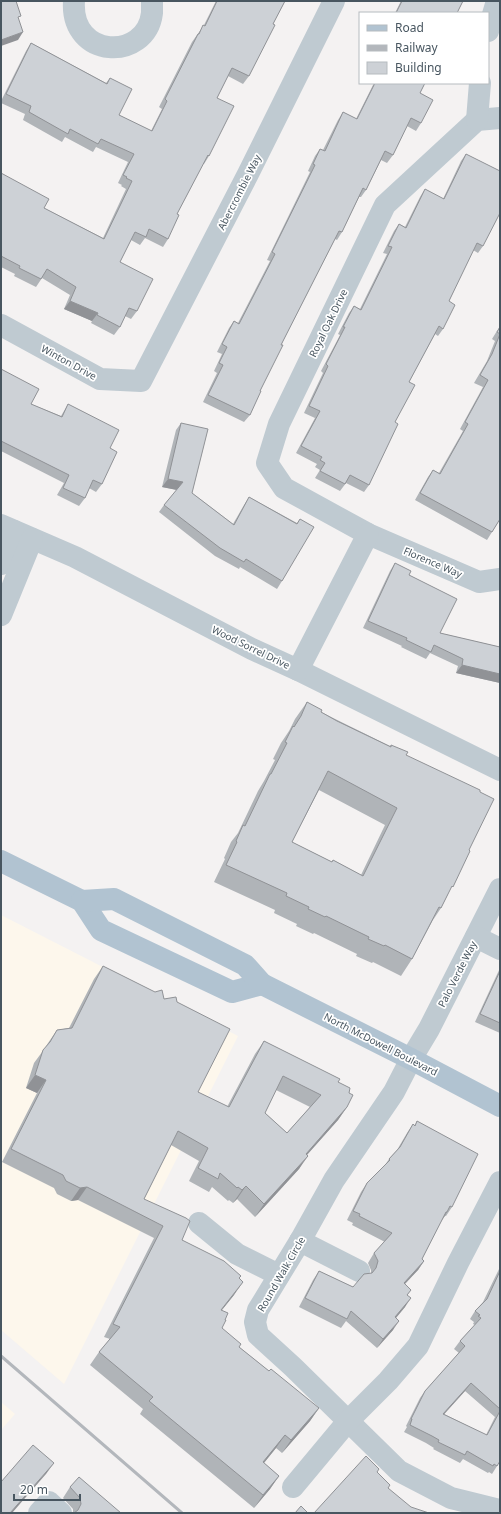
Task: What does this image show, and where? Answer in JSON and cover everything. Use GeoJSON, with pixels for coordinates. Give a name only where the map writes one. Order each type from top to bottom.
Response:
{"type":"FeatureCollection","features":[{"type":"Feature","properties":{"kind":"main road","name":"North McDowell Boulevard"},"geometry":{"type":"LineString","coordinates":[[1,861],[82,901],[114,899],[245,965],[262,984],[411,1059],[500,1106]]}},
{"type":"Feature","properties":{"kind":"main road"},"geometry":{"type":"LineString","coordinates":[[82,901],[101,930],[232,992],[262,984]]}},
{"type":"Feature","properties":{"kind":"street"},"geometry":{"type":"LineString","coordinates":[[74,1],[73,12],[76,24],[83,34],[98,45],[117,48],[129,44],[140,37],[148,26],[152,14],[152,1]]}},
{"type":"Feature","properties":{"kind":"street","name":"Abercrombie Way"},"geometry":{"type":"LineString","coordinates":[[141,381],[248,174],[334,1]]}},
{"type":"Feature","properties":{"kind":"street"},"geometry":{"type":"LineString","coordinates":[[489,28],[497,1]]}},
{"type":"Feature","properties":{"kind":"street"},"geometry":{"type":"LineString","coordinates":[[480,84],[476,120],[500,118]]}},
{"type":"Feature","properties":{"kind":"street","name":"Royal Oak Drive"},"geometry":{"type":"LineString","coordinates":[[368,534],[284,488],[267,463],[279,424],[385,205],[476,120]]}},
{"type":"Feature","properties":{"kind":"street","name":"Winton Drive"},"geometry":{"type":"LineString","coordinates":[[1,325],[100,379],[141,381]]}},
{"type":"Feature","properties":{"kind":"street"},"geometry":{"type":"LineString","coordinates":[[1,564],[16,532]]}},
{"type":"Feature","properties":{"kind":"street"},"geometry":{"type":"LineString","coordinates":[[1,615],[16,532]]}},
{"type":"Feature","properties":{"kind":"street","name":"Wood Sorrel Drive"},"geometry":{"type":"LineString","coordinates":[[16,532],[75,556],[252,649],[298,670],[500,770]]}},
{"type":"Feature","properties":{"kind":"street"},"geometry":{"type":"LineString","coordinates":[[298,670],[368,534]]}},
{"type":"Feature","properties":{"kind":"street","name":"Florence Way"},"geometry":{"type":"LineString","coordinates":[[368,534],[480,582],[500,579]]}},
{"type":"Feature","properties":{"kind":"street","name":"Palo Verde Way"},"geometry":{"type":"LineString","coordinates":[[411,1059],[429,1029],[500,889]]}},
{"type":"Feature","properties":{"kind":"street"},"geometry":{"type":"LineString","coordinates":[[476,937],[500,949]]}},
{"type":"Feature","properties":{"kind":"street","name":"Round Walk Circle"},"geometry":{"type":"LineString","coordinates":[[411,1059],[394,1092],[334,1180],[300,1241],[258,1310],[255,1322],[258,1335],[399,1471],[451,1498],[500,1510]]}},
{"type":"Feature","properties":{"kind":"street"},"geometry":{"type":"LineString","coordinates":[[293,1487],[348,1421],[388,1381],[418,1346],[458,1263],[500,1182]]}},
{"type":"Feature","properties":{"kind":"street"},"geometry":{"type":"LineString","coordinates":[[199,1223],[237,1254],[279,1275]]}},
{"type":"Feature","properties":{"kind":"street"},"geometry":{"type":"LineString","coordinates":[[300,1241],[359,1270]]}},
{"type":"Feature","properties":{"kind":"street"},"geometry":{"type":"LineString","coordinates":[[40,1513],[49,1502],[61,1513]]}},
{"type":"Feature","properties":{"kind":"shaded area"},"geometry":{"type":"Polygon","coordinates":[[[1,915],[238,1036],[64,1384],[1,1330],[1,915]]]}},
{"type":"Feature","properties":{"kind":"shaded area"},"geometry":{"type":"Polygon","coordinates":[[[1,1402],[15,1414],[1,1430],[1,1402]]]}},
{"type":"Feature","properties":{"kind":"building"},"geometry":{"type":"Polygon","coordinates":[[[1,1],[16,1],[21,16],[18,17],[23,32],[1,40],[1,1]]]}},
{"type":"Feature","properties":{"kind":"building"},"geometry":{"type":"Polygon","coordinates":[[[217,1],[285,1],[273,24],[275,25],[249,76],[232,68],[217,98],[234,106],[209,156],[208,155],[177,214],[179,215],[168,239],[149,229],[146,237],[135,232],[120,262],[153,279],[137,311],[129,308],[120,327],[97,315],[98,313],[70,301],[76,287],[47,269],[41,279],[19,268],[20,266],[1,256],[1,173],[49,199],[44,208],[104,239],[132,181],[123,175],[134,154],[101,139],[98,144],[70,129],[68,134],[29,112],[31,106],[6,94],[31,43],[107,84],[110,78],[132,89],[119,115],[152,131],[167,101],[165,99],[198,34],[203,25],[205,26],[217,1]]]}},
{"type":"Feature","properties":{"kind":"building"},"geometry":{"type":"Polygon","coordinates":[[[402,1],[463,1],[458,12],[396,12],[402,1]]]}},
{"type":"Feature","properties":{"kind":"building"},"geometry":{"type":"Polygon","coordinates":[[[374,84],[424,84],[420,93],[433,100],[421,123],[411,118],[393,155],[385,151],[366,190],[363,188],[342,232],[339,231],[281,345],[283,345],[250,415],[208,395],[223,365],[219,363],[227,347],[222,344],[234,321],[239,324],[275,254],[272,252],[315,165],[313,164],[320,149],[325,151],[343,112],[357,119],[374,84]]]}},
{"type":"Feature","properties":{"kind":"building"},"geometry":{"type":"Polygon","coordinates":[[[466,154],[500,171],[500,213],[483,246],[477,243],[449,301],[455,305],[443,329],[439,326],[409,382],[415,385],[395,422],[398,424],[369,485],[350,475],[345,484],[320,471],[325,463],[320,460],[322,457],[301,446],[320,411],[309,406],[328,366],[326,364],[345,327],[343,327],[354,306],[361,310],[392,247],[388,246],[399,224],[406,228],[425,189],[444,199],[466,154]]]}},
{"type":"Feature","properties":{"kind":"building"},"geometry":{"type":"Polygon","coordinates":[[[500,327],[500,334],[497,332],[500,327]]]}},
{"type":"Feature","properties":{"kind":"building"},"geometry":{"type":"Polygon","coordinates":[[[500,334],[500,519],[492,532],[420,493],[433,470],[440,474],[468,424],[465,422],[488,380],[480,375],[492,354],[500,334]]]}},
{"type":"Feature","properties":{"kind":"building"},"geometry":{"type":"Polygon","coordinates":[[[1,369],[39,389],[31,404],[62,417],[68,404],[119,430],[110,448],[117,452],[102,484],[93,480],[85,498],[63,488],[69,475],[1,441],[1,369]]]}},
{"type":"Feature","properties":{"kind":"building"},"geometry":{"type":"Polygon","coordinates":[[[181,423],[208,429],[192,493],[234,525],[249,497],[297,524],[300,519],[314,527],[282,581],[246,559],[244,562],[220,548],[164,505],[183,482],[168,479],[181,423]]]}},
{"type":"Feature","properties":{"kind":"building"},"geometry":{"type":"Polygon","coordinates":[[[395,563],[411,571],[409,575],[457,599],[440,633],[500,647],[500,674],[462,665],[463,659],[434,645],[431,652],[406,640],[407,638],[368,621],[395,563]]]}},
{"type":"Feature","properties":{"kind":"building"},"geometry":{"type":"Polygon","coordinates":[[[307,702],[322,710],[321,712],[337,721],[391,747],[391,745],[408,752],[406,755],[480,790],[480,792],[494,799],[453,887],[452,886],[441,908],[439,907],[412,959],[385,945],[384,946],[368,939],[369,937],[326,916],[325,917],[308,909],[309,907],[286,896],[287,893],[226,865],[243,825],[245,826],[287,743],[285,742],[293,726],[294,727],[307,702]],[[328,771],[292,842],[332,862],[333,860],[363,876],[397,808],[328,771]]]}},
{"type":"Feature","properties":{"kind":"building"},"geometry":{"type":"Polygon","coordinates":[[[103,966],[155,992],[162,990],[164,999],[176,997],[177,1002],[230,1029],[198,1092],[229,1107],[264,1041],[340,1079],[338,1082],[350,1088],[349,1093],[353,1095],[347,1107],[306,1154],[308,1156],[264,1204],[246,1186],[242,1190],[238,1187],[237,1188],[220,1173],[218,1179],[198,1168],[208,1148],[178,1131],[144,1199],[190,1221],[182,1240],[224,1261],[241,1276],[239,1278],[243,1282],[221,1310],[228,1313],[222,1328],[241,1344],[239,1347],[269,1371],[271,1369],[319,1408],[291,1440],[285,1435],[263,1462],[279,1476],[263,1495],[149,1401],[153,1397],[99,1352],[120,1327],[113,1324],[163,1226],[87,1187],[80,1188],[66,1181],[63,1175],[11,1149],[46,1080],[35,1075],[43,1050],[57,1030],[72,1028],[103,966]],[[283,1076],[265,1113],[287,1133],[321,1095],[283,1076]]]}},
{"type":"Feature","properties":{"kind":"building"},"geometry":{"type":"Polygon","coordinates":[[[500,971],[500,1023],[480,1014],[500,971]]]}},
{"type":"Feature","properties":{"kind":"building"},"geometry":{"type":"Polygon","coordinates":[[[417,1121],[478,1154],[452,1207],[450,1206],[446,1212],[422,1259],[424,1261],[404,1283],[411,1290],[407,1295],[411,1298],[395,1317],[399,1321],[383,1339],[351,1311],[347,1319],[305,1298],[319,1271],[353,1287],[364,1274],[372,1273],[376,1268],[378,1261],[374,1253],[392,1233],[359,1216],[360,1214],[353,1211],[367,1183],[390,1160],[389,1159],[400,1147],[413,1124],[415,1126],[417,1121]]]}},
{"type":"Feature","properties":{"kind":"building"},"geometry":{"type":"Polygon","coordinates":[[[500,1271],[500,1409],[471,1383],[443,1414],[487,1435],[500,1411],[500,1461],[497,1466],[494,1464],[493,1466],[467,1451],[465,1455],[438,1442],[439,1440],[410,1425],[411,1419],[425,1391],[465,1346],[460,1341],[481,1318],[475,1311],[487,1299],[500,1271]]]}},
{"type":"Feature","properties":{"kind":"building"},"geometry":{"type":"Polygon","coordinates":[[[33,1445],[54,1463],[10,1513],[1,1513],[1,1482],[33,1445]]]}},
{"type":"Feature","properties":{"kind":"building"},"geometry":{"type":"Polygon","coordinates":[[[366,1456],[379,1469],[377,1472],[390,1485],[388,1488],[411,1507],[429,1513],[314,1513],[366,1456]]]}},
{"type":"Feature","properties":{"kind":"building"},"geometry":{"type":"Polygon","coordinates":[[[79,1477],[121,1513],[74,1513],[78,1510],[81,1504],[80,1498],[70,1487],[79,1477]]]}},
{"type":"Feature","properties":{"kind":"building"},"geometry":{"type":"Polygon","coordinates":[[[301,1506],[308,1513],[295,1513],[301,1506]]]}},
{"type":"Feature","properties":{"kind":"railway"},"geometry":{"type":"LineString","coordinates":[[1,1356],[182,1513]]}}]}
